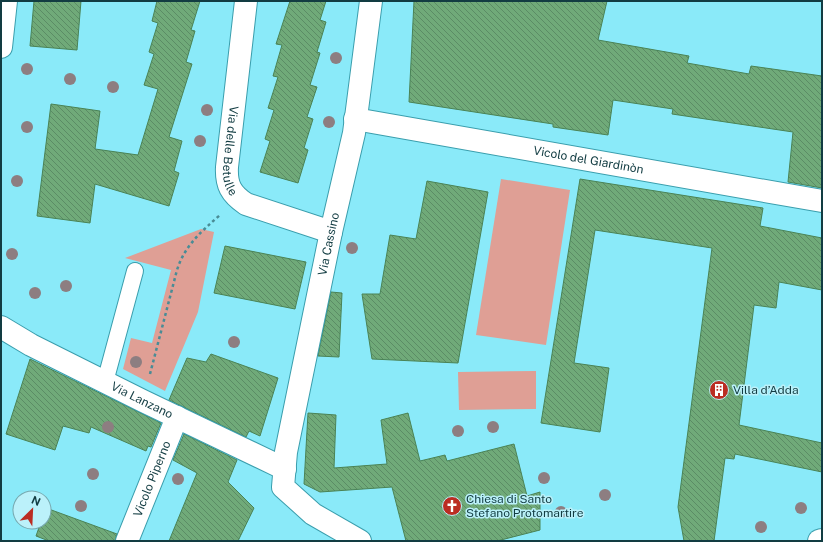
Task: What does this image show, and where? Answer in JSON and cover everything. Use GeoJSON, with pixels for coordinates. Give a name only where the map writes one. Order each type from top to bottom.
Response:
{"type":"FeatureCollection","features":[{"type":"Feature","properties":{"kind":"street"},"geometry":{"type":"LineString","coordinates":[[1,47],[6,1]]}},
{"type":"Feature","properties":{"kind":"street","name":"Via delle Betulle"},"geometry":{"type":"LineString","coordinates":[[246,1],[226,178],[230,189],[238,199],[246,204],[331,232]]}},
{"type":"Feature","properties":{"kind":"street","name":"Via Cassino"},"geometry":{"type":"LineString","coordinates":[[284,478],[286,452],[331,232],[354,133],[371,1]]}},
{"type":"Feature","properties":{"kind":"street","name":"Vicolo del Giardinòn"},"geometry":{"type":"LineString","coordinates":[[355,119],[822,201]]}},
{"type":"Feature","properties":{"kind":"street","name":"Via Lanzano"},"geometry":{"type":"LineString","coordinates":[[1,327],[31,345],[177,417],[284,478],[313,514],[360,541]]}},
{"type":"Feature","properties":{"kind":"street","name":"Vicolo Piperno"},"geometry":{"type":"LineString","coordinates":[[127,541],[177,417]]}},
{"type":"Feature","properties":{"kind":"lane"},"geometry":{"type":"LineString","coordinates":[[105,382],[135,270]]}},
{"type":"Feature","properties":{"kind":"path"},"geometry":{"type":"LineString","coordinates":[[143,401],[181,257],[188,246],[199,234],[238,199]]}},
{"type":"Feature","properties":{"kind":"shaded area"},"geometry":{"type":"Polygon","coordinates":[[[501,179],[570,190],[546,345],[476,335],[501,179]]]}},
{"type":"Feature","properties":{"kind":"shaded area"},"geometry":{"type":"Polygon","coordinates":[[[201,229],[214,232],[198,312],[165,391],[123,369],[131,338],[152,343],[171,270],[125,258],[201,229]]]}},
{"type":"Feature","properties":{"kind":"shaded area"},"geometry":{"type":"Polygon","coordinates":[[[536,371],[536,409],[459,410],[458,372],[536,371]]]}},
{"type":"Feature","properties":{"kind":"building"},"geometry":{"type":"Polygon","coordinates":[[[34,1],[81,1],[77,50],[30,46],[34,1]]]}},
{"type":"Feature","properties":{"kind":"building"},"geometry":{"type":"Polygon","coordinates":[[[157,1],[200,1],[191,30],[195,31],[186,62],[192,64],[169,137],[182,141],[174,171],[179,173],[169,206],[95,184],[90,223],[37,216],[51,104],[100,111],[95,149],[138,155],[158,89],[144,85],[154,54],[149,52],[158,23],[152,21],[157,1]]]}},
{"type":"Feature","properties":{"kind":"building"},"geometry":{"type":"Polygon","coordinates":[[[290,1],[326,1],[320,20],[326,22],[317,52],[320,53],[310,85],[317,87],[307,117],[313,119],[304,148],[308,150],[298,183],[260,172],[270,141],[265,139],[274,110],[268,108],[278,77],[273,76],[282,45],[276,44],[290,1]]]}},
{"type":"Feature","properties":{"kind":"building"},"geometry":{"type":"Polygon","coordinates":[[[414,1],[607,1],[598,40],[689,56],[687,63],[749,74],[751,66],[822,76],[822,188],[788,182],[793,132],[672,114],[673,109],[613,100],[608,135],[553,127],[553,124],[409,102],[414,1]]]}},
{"type":"Feature","properties":{"kind":"building"},"geometry":{"type":"Polygon","coordinates":[[[580,179],[763,208],[760,226],[822,238],[822,290],[779,282],[776,308],[754,305],[739,425],[822,443],[822,472],[735,454],[734,459],[725,458],[714,541],[684,541],[678,507],[712,248],[595,230],[574,363],[609,368],[600,432],[541,423],[580,179]]]}},
{"type":"Feature","properties":{"kind":"building"},"geometry":{"type":"Polygon","coordinates":[[[427,181],[488,192],[458,363],[372,359],[362,294],[380,294],[390,235],[416,239],[427,181]]]}},
{"type":"Feature","properties":{"kind":"building"},"geometry":{"type":"Polygon","coordinates":[[[225,246],[306,262],[295,309],[214,293],[225,246]]]}},
{"type":"Feature","properties":{"kind":"building"},"geometry":{"type":"Polygon","coordinates":[[[331,292],[342,293],[339,357],[318,356],[331,292]]]}},
{"type":"Feature","properties":{"kind":"building"},"geometry":{"type":"Polygon","coordinates":[[[211,354],[278,378],[260,436],[249,431],[246,437],[169,400],[187,358],[206,362],[211,354]]]}},
{"type":"Feature","properties":{"kind":"building"},"geometry":{"type":"Polygon","coordinates":[[[30,359],[161,423],[151,447],[148,446],[146,451],[91,427],[89,433],[63,426],[55,450],[6,434],[30,359]]]}},
{"type":"Feature","properties":{"kind":"building"},"geometry":{"type":"Polygon","coordinates":[[[308,413],[336,415],[334,468],[387,464],[381,420],[408,413],[420,461],[445,455],[447,461],[514,444],[527,496],[540,492],[540,530],[497,541],[406,541],[392,487],[320,492],[304,484],[308,413]]]}},
{"type":"Feature","properties":{"kind":"building"},"geometry":{"type":"Polygon","coordinates":[[[184,434],[237,460],[228,482],[254,508],[238,541],[169,541],[197,473],[173,460],[184,434]]]}},
{"type":"Feature","properties":{"kind":"building"},"geometry":{"type":"Polygon","coordinates":[[[52,510],[117,534],[115,541],[49,541],[36,536],[38,530],[52,530],[52,510]]]}},
{"type":"Feature","properties":{"kind":"place","name":"Villa d’Adda"},"geometry":{"type":"Point","coordinates":[719,390]}},
{"type":"Feature","properties":{"kind":"place","name":"Chiesa di Santo Stefano Protomartire"},"geometry":{"type":"Point","coordinates":[452,506]}}]}
